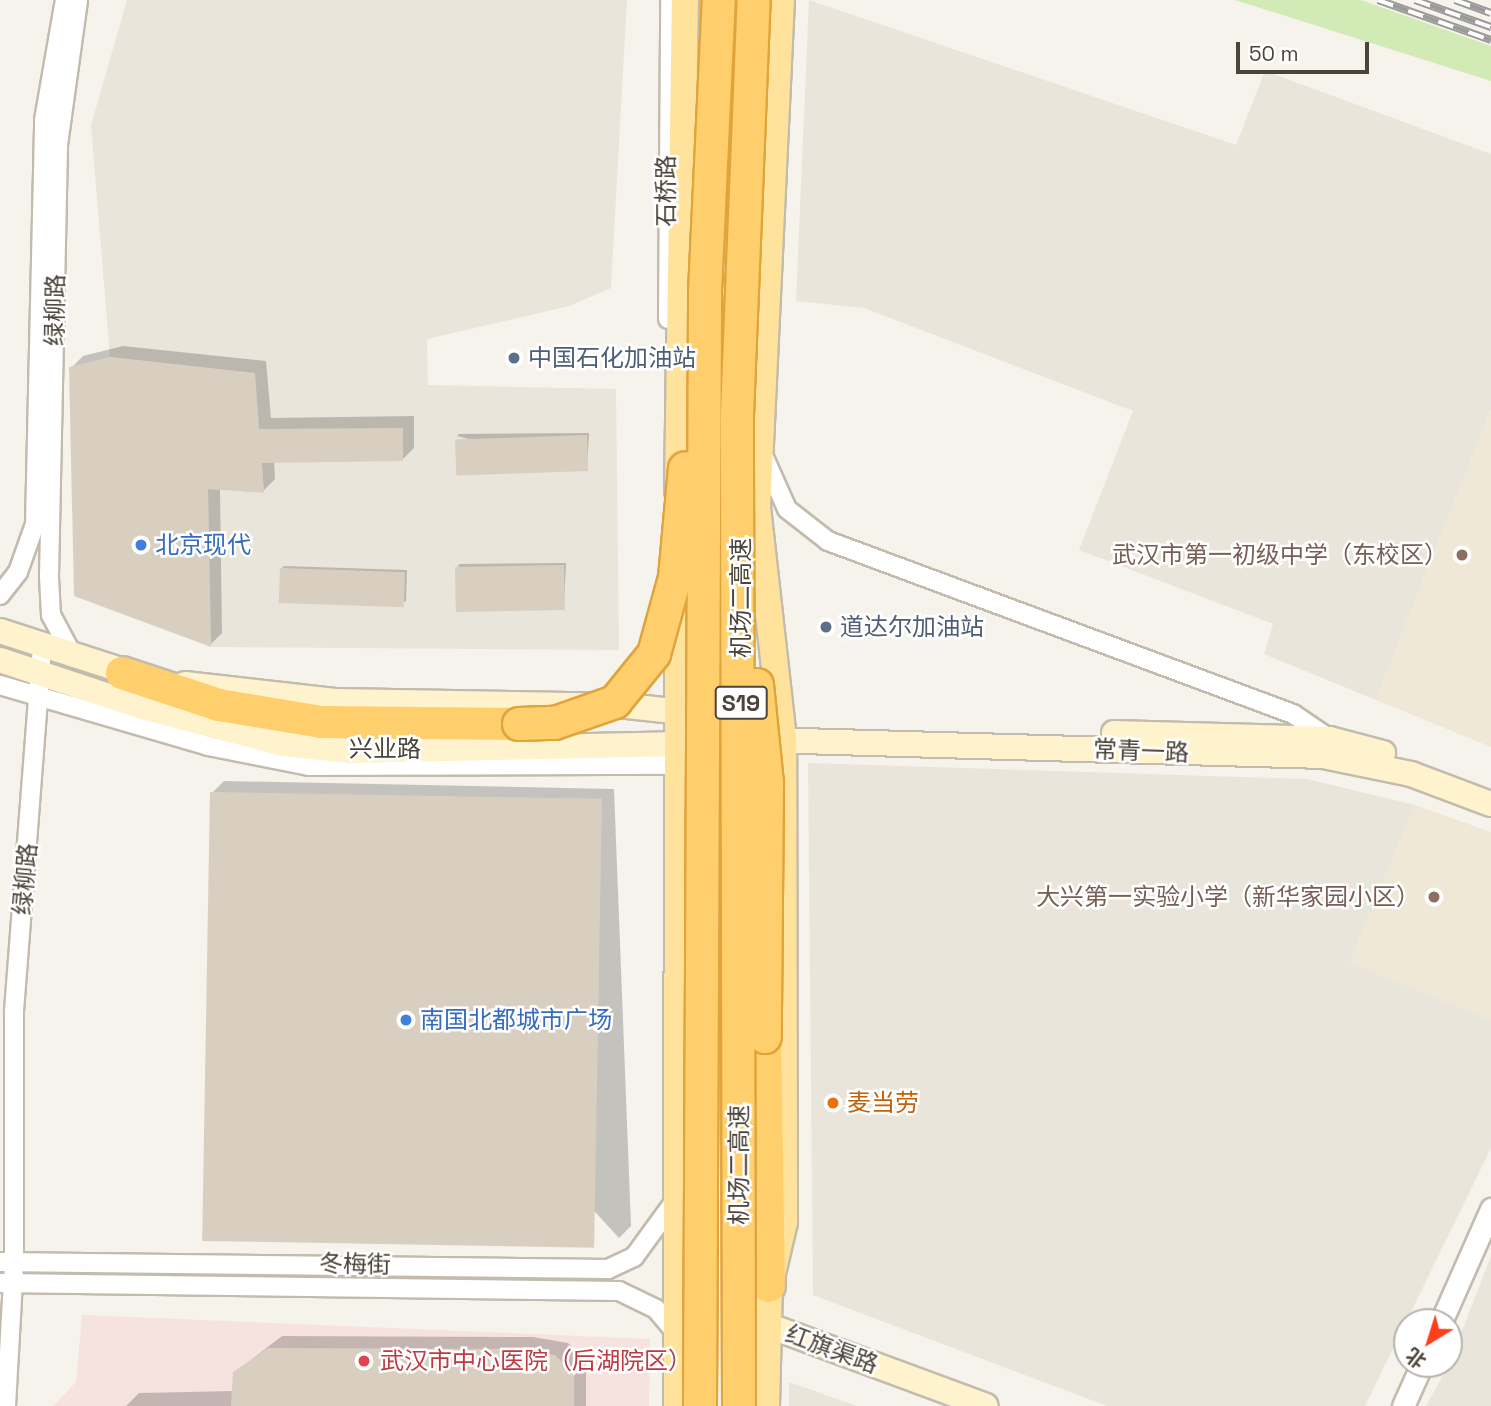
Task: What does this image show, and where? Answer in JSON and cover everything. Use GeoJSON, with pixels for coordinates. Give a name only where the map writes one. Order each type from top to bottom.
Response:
{"type":"FeatureCollection","features":[{"type":"Feature","properties":{"kind":"highway","name":"机场二高速"},"geometry":{"type":"LineString","coordinates":[[700,1406],[705,292],[719,0]]}},
{"type":"Feature","properties":{"kind":"highway","name":"机场二高速"},"geometry":{"type":"LineString","coordinates":[[739,1406],[742,567],[739,295],[754,0]]}},
{"type":"Feature","properties":{"kind":"highway"},"geometry":{"type":"LineString","coordinates":[[122,673],[219,705],[322,722],[555,723],[615,702],[654,654],[675,578],[705,292]]}},
{"type":"Feature","properties":{"kind":"highway"},"geometry":{"type":"LineString","coordinates":[[742,567],[766,754],[765,1037],[769,1286]]}},
{"type":"Feature","properties":{"kind":"main road"},"geometry":{"type":"LineString","coordinates":[[677,1406],[678,380],[685,0]]}},
{"type":"Feature","properties":{"kind":"main road"},"geometry":{"type":"LineString","coordinates":[[766,1406],[769,1286],[784,1222],[783,731],[757,536],[758,443],[781,0]]}},
{"type":"Feature","properties":{"kind":"main road","name":"兴业路"},"geometry":{"type":"LineString","coordinates":[[6,628],[74,658],[122,673],[337,701],[679,710],[783,731]]}},
{"type":"Feature","properties":{"kind":"main road","name":"兴业路"},"geometry":{"type":"LineString","coordinates":[[0,660],[42,685],[225,731],[337,750],[679,755],[783,731]]}},
{"type":"Feature","properties":{"kind":"main road","name":"常青一路"},"geometry":{"type":"LineString","coordinates":[[783,731],[1330,739],[1491,786]]}},
{"type":"Feature","properties":{"kind":"main road","name":"常青一路"},"geometry":{"type":"LineString","coordinates":[[783,731],[1323,756],[1411,774],[1491,804]]}},
{"type":"Feature","properties":{"kind":"main road","name":"红旗渠路"},"geometry":{"type":"LineString","coordinates":[[677,1293],[986,1406]]}},
{"type":"Feature","properties":{"kind":"street","name":"绿柳路"},"geometry":{"type":"LineString","coordinates":[[0,595],[18,572],[35,524],[44,120],[65,0]]}},
{"type":"Feature","properties":{"kind":"street","name":"绿柳路"},"geometry":{"type":"LineString","coordinates":[[74,658],[51,615],[48,576],[58,145],[78,0]]}},
{"type":"Feature","properties":{"kind":"street","name":"石桥路"},"geometry":{"type":"LineString","coordinates":[[670,0],[667,274],[669,354],[678,380]]}},
{"type":"Feature","properties":{"kind":"street","name":"常青一路"},"geometry":{"type":"LineString","coordinates":[[758,443],[787,509],[828,541],[1293,714],[1330,739]]}},
{"type":"Feature","properties":{"kind":"street","name":"绿柳路"},"geometry":{"type":"LineString","coordinates":[[6,1406],[5,1283],[14,1011],[42,685],[42,645]]}},
{"type":"Feature","properties":{"kind":"street"},"geometry":{"type":"LineString","coordinates":[[0,685],[42,685]]}},
{"type":"Feature","properties":{"kind":"street","name":"冬梅街"},"geometry":{"type":"LineString","coordinates":[[7,1262],[608,1269],[634,1257],[677,1198]]}},
{"type":"Feature","properties":{"kind":"street"},"geometry":{"type":"LineString","coordinates":[[1447,1308],[1491,1209]]}},
{"type":"Feature","properties":{"kind":"street","name":"冬梅街"},"geometry":{"type":"LineString","coordinates":[[5,1283],[619,1291],[656,1309],[677,1334]]}},
{"type":"Feature","properties":{"kind":"street"},"geometry":{"type":"LineString","coordinates":[[1403,1406],[1416,1378]]}},
{"type":"Feature","properties":{"kind":"shaded area"},"geometry":{"type":"Polygon","coordinates":[[[127,0],[627,0],[611,288],[569,306],[427,339],[428,385],[616,389],[619,650],[211,647],[208,489],[264,493],[255,373],[110,357],[91,125],[127,0]]]}},
{"type":"Feature","properties":{"kind":"shaded area"},"geometry":{"type":"Polygon","coordinates":[[[809,0],[1236,145],[1265,71],[1491,154],[1491,410],[1376,700],[1264,654],[1273,624],[1079,550],[1133,411],[864,308],[796,301],[809,0]]]}},
{"type":"Feature","properties":{"kind":"shaded area","name":"武汉市第一初级中学（东校区）"},"geometry":{"type":"Polygon","coordinates":[[[1491,410],[1491,747],[1376,700],[1491,410]]]}},
{"type":"Feature","properties":{"kind":"shaded area"},"geometry":{"type":"Polygon","coordinates":[[[808,763],[1307,779],[1415,805],[1350,962],[1491,1020],[1491,1148],[1413,1308],[1393,1308],[1393,1349],[1365,1406],[1107,1406],[813,1295],[808,763]]]}},
{"type":"Feature","properties":{"kind":"shaded area","name":"大兴第一实验小学（新华家园小区）"},"geometry":{"type":"Polygon","coordinates":[[[1415,805],[1491,832],[1491,1020],[1350,962],[1415,805]]]}},
{"type":"Feature","properties":{"kind":"shaded area"},"geometry":{"type":"Polygon","coordinates":[[[1491,1256],[1491,1406],[1426,1406],[1441,1378],[1463,1378],[1463,1328],[1491,1256]]]}},
{"type":"Feature","properties":{"kind":"shaded area","name":"武汉市中心医院（后湖院区）"},"geometry":{"type":"Polygon","coordinates":[[[82,1315],[650,1339],[649,1406],[53,1406],[76,1382],[82,1315]]]}},
{"type":"Feature","properties":{"kind":"shaded area"},"geometry":{"type":"Polygon","coordinates":[[[789,1382],[857,1406],[789,1406],[789,1382]]]}},
{"type":"Feature","properties":{"kind":"green space"},"geometry":{"type":"Polygon","coordinates":[[[1235,0],[1361,0],[1491,46],[1491,81],[1235,0]]]}},
{"type":"Feature","properties":{"kind":"building","name":"北京现代"},"geometry":{"type":"Polygon","coordinates":[[[110,357],[255,373],[259,429],[403,428],[403,461],[262,463],[264,493],[208,489],[211,647],[74,596],[69,367],[110,357]]]}},
{"type":"Feature","properties":{"kind":"building"},"geometry":{"type":"Polygon","coordinates":[[[587,435],[588,471],[456,476],[455,440],[587,435]]]}},
{"type":"Feature","properties":{"kind":"building"},"geometry":{"type":"Polygon","coordinates":[[[564,565],[565,610],[456,612],[455,567],[564,565]]]}},
{"type":"Feature","properties":{"kind":"building"},"geometry":{"type":"Polygon","coordinates":[[[280,568],[405,572],[404,607],[279,603],[280,568]]]}},
{"type":"Feature","properties":{"kind":"building","name":"南国北都城市广场"},"geometry":{"type":"Polygon","coordinates":[[[210,792],[602,799],[594,1248],[202,1241],[210,792]]]}},
{"type":"Feature","properties":{"kind":"building"},"geometry":{"type":"Polygon","coordinates":[[[268,1348],[519,1349],[555,1355],[574,1374],[574,1406],[231,1406],[233,1372],[268,1348]]]}},
{"type":"Feature","properties":{"kind":"railway"},"geometry":{"type":"LineString","coordinates":[[1378,0],[1491,40]]}},
{"type":"Feature","properties":{"kind":"railway"},"geometry":{"type":"LineString","coordinates":[[1415,0],[1491,27]]}},
{"type":"Feature","properties":{"kind":"railway"},"geometry":{"type":"LineString","coordinates":[[1455,0],[1491,13]]}},
{"type":"Feature","properties":{"kind":"place","name":"中国石化加油站"},"geometry":{"type":"Point","coordinates":[514,358]}},
{"type":"Feature","properties":{"kind":"place","name":"北京现代"},"geometry":{"type":"Point","coordinates":[141,545]}},
{"type":"Feature","properties":{"kind":"place","name":"武汉市第一初级中学（东校区）"},"geometry":{"type":"Point","coordinates":[1462,555]}},
{"type":"Feature","properties":{"kind":"place","name":"道达尔加油站"},"geometry":{"type":"Point","coordinates":[826,627]}},
{"type":"Feature","properties":{"kind":"place","name":"大兴第一实验小学（新华家园小区）"},"geometry":{"type":"Point","coordinates":[1434,897]}},
{"type":"Feature","properties":{"kind":"place","name":"南国北都城市广场"},"geometry":{"type":"Point","coordinates":[406,1020]}},
{"type":"Feature","properties":{"kind":"place","name":"麦当劳"},"geometry":{"type":"Point","coordinates":[833,1103]}},
{"type":"Feature","properties":{"kind":"place","name":"武汉市中心医院（后湖院区）"},"geometry":{"type":"Point","coordinates":[364,1361]}}]}
